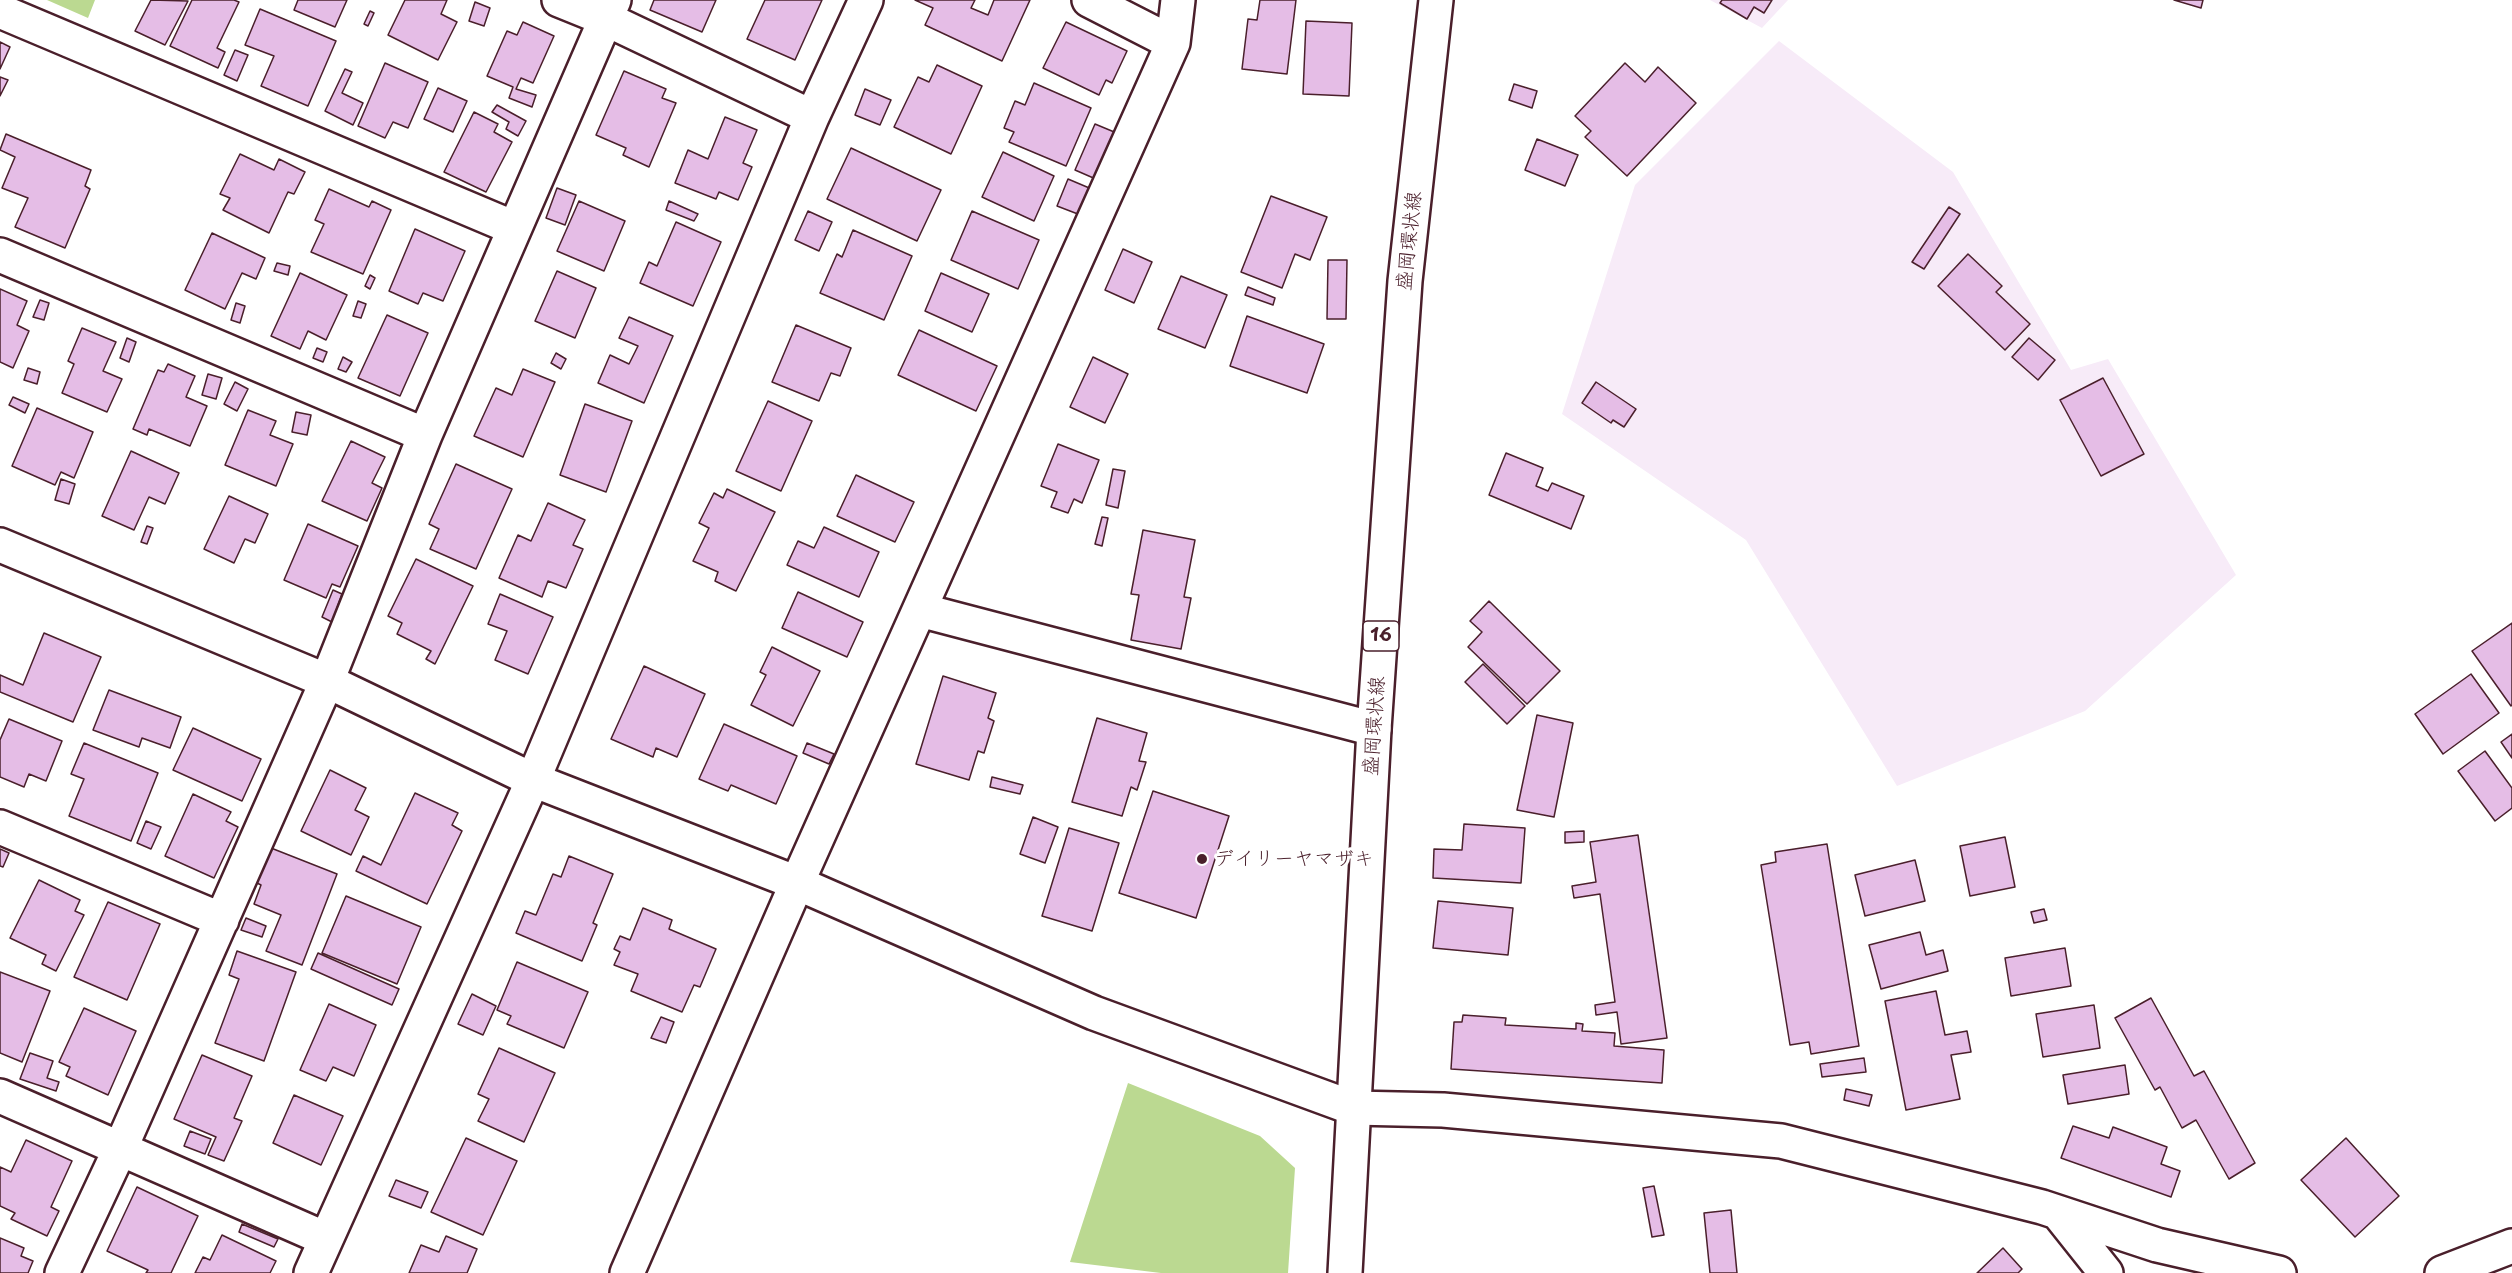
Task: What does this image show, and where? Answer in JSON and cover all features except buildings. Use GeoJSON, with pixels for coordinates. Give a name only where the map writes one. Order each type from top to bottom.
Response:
{"type":"FeatureCollection","features":[{"type":"Feature","properties":{"kind":"street"},"geometry":{"type":"LineString","coordinates":[[559,0],[610,10],[812,117]]}},
{"type":"Feature","properties":{"kind":"street"},"geometry":{"type":"LineString","coordinates":[[311,1273],[533,780],[812,117],[866,0]]}},
{"type":"Feature","properties":{"kind":"street"},"geometry":{"type":"LineString","coordinates":[[1089,0],[1173,43]]}},
{"type":"Feature","properties":{"kind":"street"},"geometry":{"type":"LineString","coordinates":[[627,1273],[797,883],[1173,43],[1179,0]]}},
{"type":"Feature","properties":{"kind":"street","name":"盛岡環状線"},"geometry":{"type":"LineString","coordinates":[[1345,1273],[1374,729],[1405,281],[1436,0]]}},
{"type":"Feature","properties":{"kind":"street"},"geometry":{"type":"LineString","coordinates":[[62,1273],[121,1147],[327,681],[425,435],[610,10]]}},
{"type":"Feature","properties":{"kind":"street"},"geometry":{"type":"LineString","coordinates":[[0,11],[514,228]]}},
{"type":"Feature","properties":{"kind":"street"},"geometry":{"type":"LineString","coordinates":[[0,255],[425,435]]}},
{"type":"Feature","properties":{"kind":"street"},"geometry":{"type":"LineString","coordinates":[[0,545],[327,681],[533,780],[797,883],[1094,1013],[1353,1108],[1443,1110],[1781,1141],[2042,1207],[2157,1245],[2279,1273]]}},
{"type":"Feature","properties":{"kind":"street"},"geometry":{"type":"LineString","coordinates":[[920,610],[1374,729]]}},
{"type":"Feature","properties":{"kind":"street"},"geometry":{"type":"LineString","coordinates":[[0,827],[222,920]]}},
{"type":"Feature","properties":{"kind":"street"},"geometry":{"type":"LineString","coordinates":[[0,1095],[326,1239]]}},
{"type":"Feature","properties":{"kind":"street"},"geometry":{"type":"LineString","coordinates":[[2059,1214],[2106,1273]]}},
{"type":"Feature","properties":{"kind":"street"},"geometry":{"type":"LineString","coordinates":[[2442,1273],[2512,1246]]}},
{"type":"Feature","properties":{"kind":"shaded area"},"geometry":{"type":"Polygon","coordinates":[[[1710,0],[1788,0],[1762,28],[1710,0]]]}},
{"type":"Feature","properties":{"kind":"shaded area"},"geometry":{"type":"Polygon","coordinates":[[[1779,41],[1953,172],[2071,370],[2108,359],[2236,575],[2085,711],[1897,786],[1746,540],[1562,414],[1635,185],[1779,41]]]}},
{"type":"Feature","properties":{"kind":"green space"},"geometry":{"type":"Polygon","coordinates":[[[47,0],[95,0],[88,18],[47,0]]]}},
{"type":"Feature","properties":{"kind":"green space"},"geometry":{"type":"Polygon","coordinates":[[[1128,1083],[1260,1136],[1295,1168],[1288,1273],[1161,1273],[1070,1262],[1128,1083]]]}},
{"type":"Feature","properties":{"kind":"place","name":"デイリーヤマザキ"},"geometry":{"type":"Point","coordinates":[1202,859]}}]}
